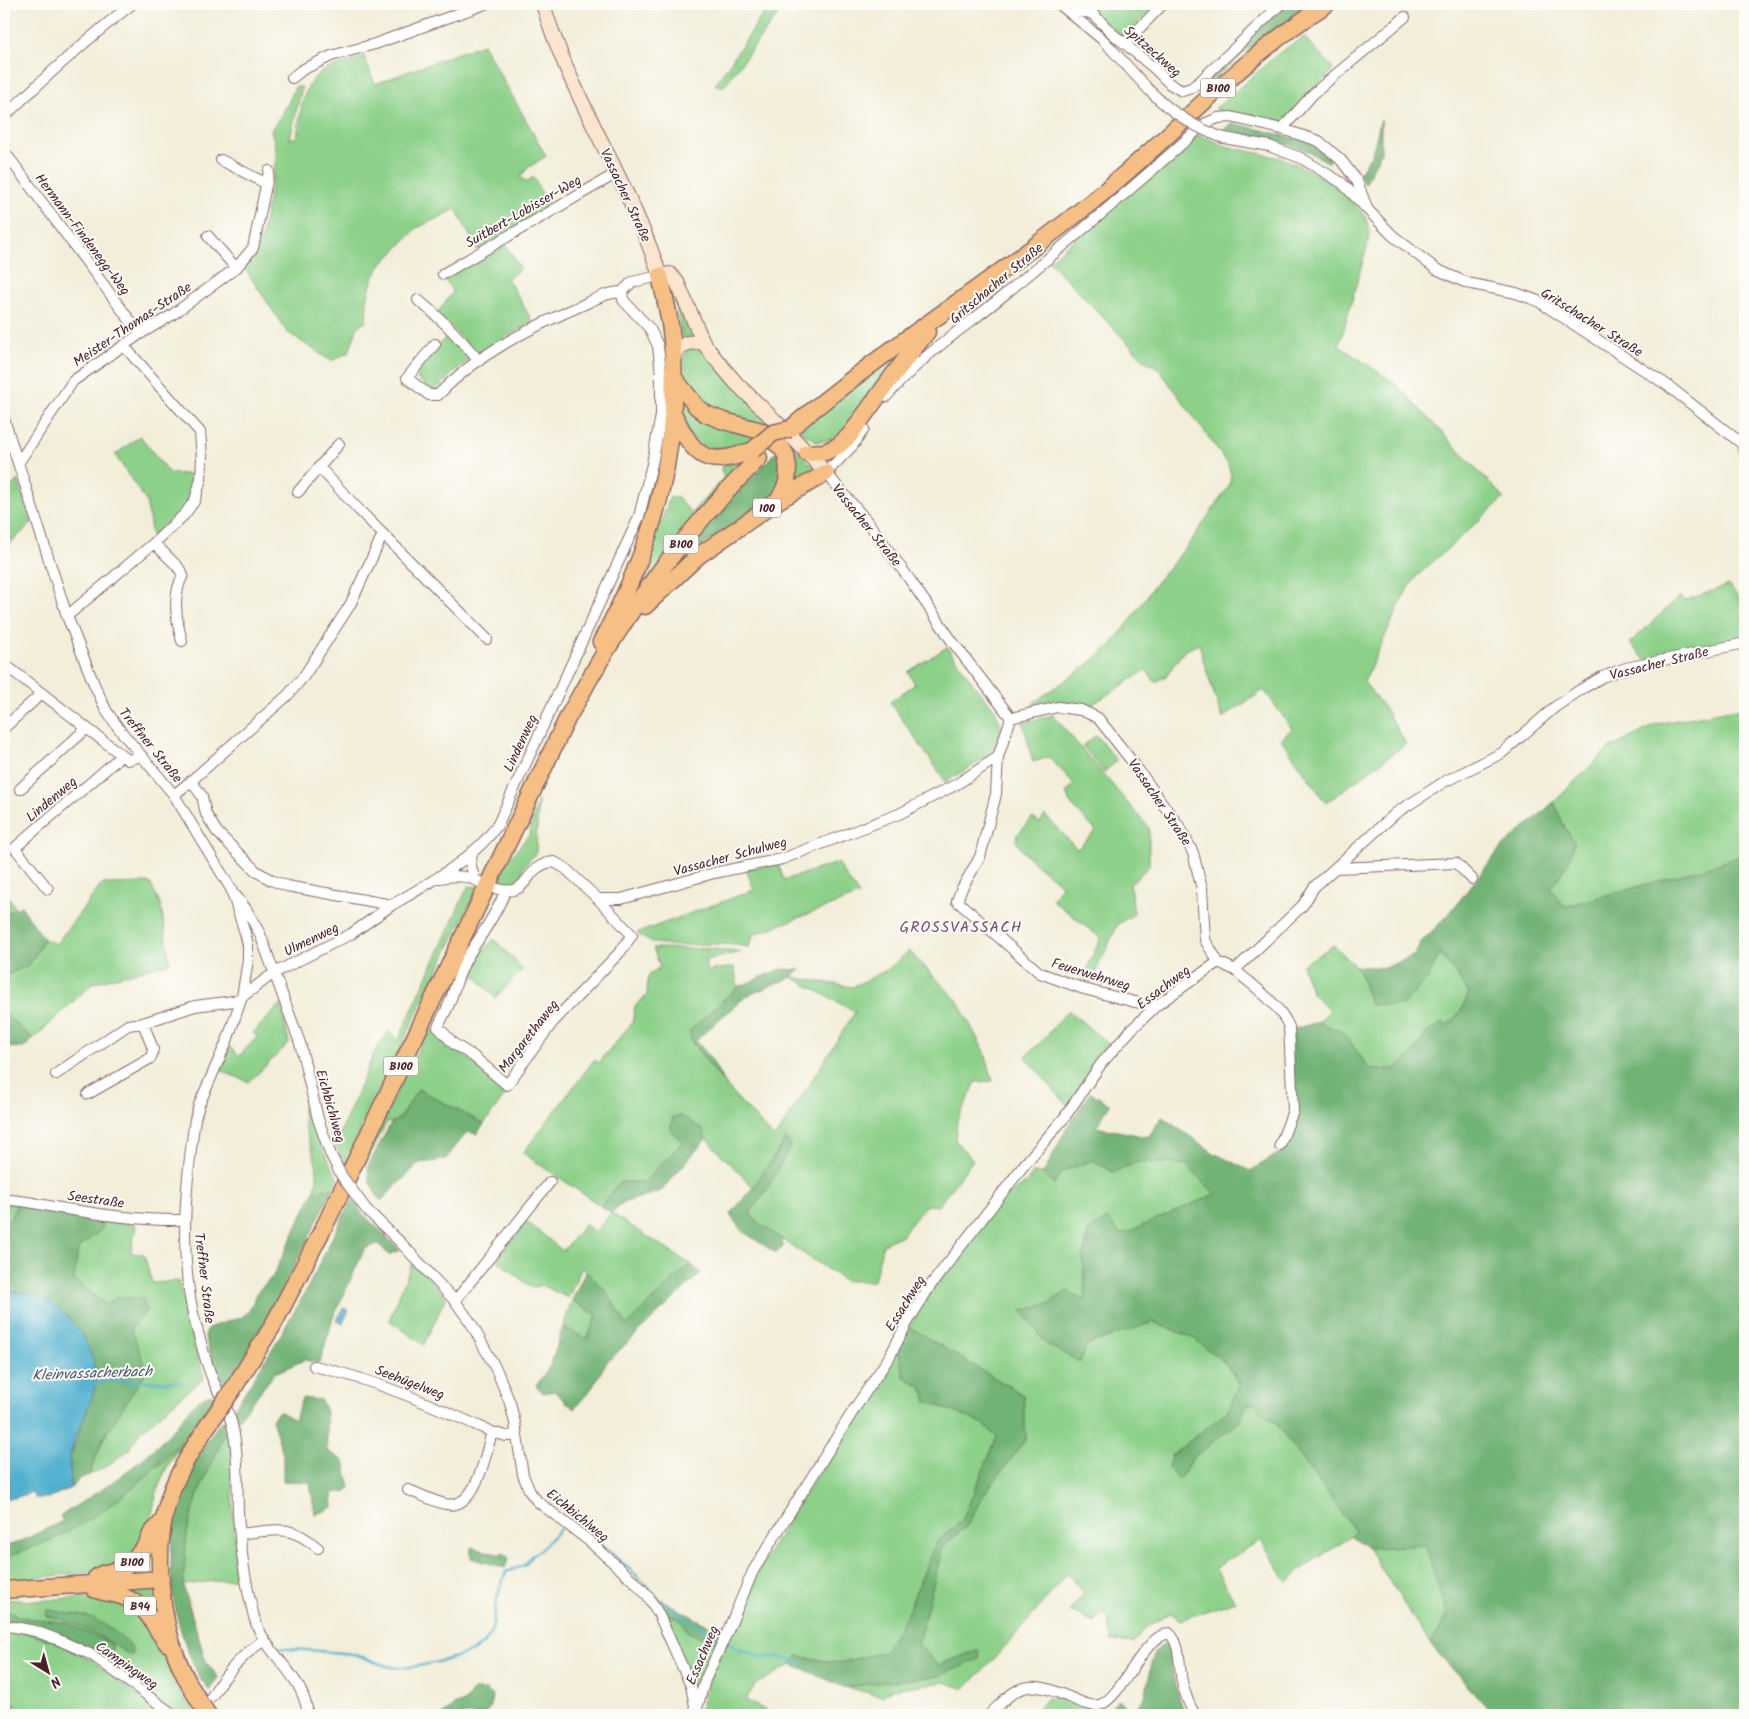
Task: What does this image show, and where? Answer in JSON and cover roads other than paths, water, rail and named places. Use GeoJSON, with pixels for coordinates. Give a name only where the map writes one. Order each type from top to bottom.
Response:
{"type":"FeatureCollection","features":[{"type":"Feature","properties":{"kind":"main road","name":"Vassacher Straße"},"geometry":{"type":"LineString","coordinates":[[543,4],[563,59],[640,220],[660,276],[670,274],[677,282],[703,342],[725,371],[826,474]]}},
{"type":"Feature","properties":{"kind":"main road","name":"B100"},"geometry":{"type":"LineString","coordinates":[[161,1579],[159,1565],[163,1521],[173,1488],[182,1467],[193,1447],[233,1389],[272,1327],[325,1225],[568,717],[613,639],[684,540],[739,477],[773,433],[790,429],[865,369],[940,316],[1096,199],[1247,62],[1306,17],[1327,4]]}},
{"type":"Feature","properties":{"kind":"main road"},"geometry":{"type":"LineString","coordinates":[[568,717],[570,699],[609,627],[650,532],[667,466],[673,413],[674,378],[669,320],[660,276]]}},
{"type":"Feature","properties":{"kind":"main road"},"geometry":{"type":"LineString","coordinates":[[807,453],[826,452],[838,446],[850,436],[894,374],[940,316]]}},
{"type":"Feature","properties":{"kind":"main road"},"geometry":{"type":"LineString","coordinates":[[673,353],[687,343],[703,342]]}},
{"type":"Feature","properties":{"kind":"main road","name":"100"},"geometry":{"type":"LineString","coordinates":[[674,378],[696,406],[706,414],[761,431],[781,447],[786,456],[788,468],[787,482],[779,500]]}},
{"type":"Feature","properties":{"kind":"main road"},"geometry":{"type":"LineString","coordinates":[[673,413],[687,440],[700,454],[712,458],[727,459],[756,454]]}},
{"type":"Feature","properties":{"kind":"main road","name":"100"},"geometry":{"type":"LineString","coordinates":[[613,639],[628,630],[646,605],[698,556],[779,500],[826,474]]}},
{"type":"Feature","properties":{"kind":"main road","name":"B100"},"geometry":{"type":"LineString","coordinates":[[85,1585],[102,1574],[122,1569],[132,1561],[146,1546],[151,1534],[163,1521]]}},
{"type":"Feature","properties":{"kind":"main road","name":"B94"},"geometry":{"type":"LineString","coordinates":[[4,1590],[161,1579],[166,1616],[175,1653],[184,1676],[208,1715]]}},
{"type":"Feature","properties":{"kind":"main road","name":"B94"},"geometry":{"type":"LineString","coordinates":[[85,1585],[99,1591],[120,1595],[140,1605],[175,1653]]}},
{"type":"Feature","properties":{"kind":"street"},"geometry":{"type":"LineString","coordinates":[[4,117],[43,78],[94,33],[132,4]]}},
{"type":"Feature","properties":{"kind":"street"},"geometry":{"type":"LineString","coordinates":[[292,78],[302,70],[331,56],[375,44],[485,4]]}},
{"type":"Feature","properties":{"kind":"street","name":"Gritschacher Straße"},"geometry":{"type":"LineString","coordinates":[[1059,4],[1103,40],[1166,106],[1192,125],[1224,138],[1268,146],[1302,158],[1342,183],[1392,235],[1436,269],[1467,283],[1516,293],[1538,302],[1667,385],[1745,446]]}},
{"type":"Feature","properties":{"kind":"street"},"geometry":{"type":"LineString","coordinates":[[1072,13],[1080,4]]}},
{"type":"Feature","properties":{"kind":"street"},"geometry":{"type":"LineString","coordinates":[[1125,43],[1163,4]]}},
{"type":"Feature","properties":{"kind":"street","name":"Spitzeckweg"},"geometry":{"type":"LineString","coordinates":[[1072,13],[1086,12],[1094,15],[1170,84],[1182,91],[1191,88],[1199,82],[1281,4]]}},
{"type":"Feature","properties":{"kind":"street"},"geometry":{"type":"LineString","coordinates":[[1282,128],[1313,94],[1405,18]]}},
{"type":"Feature","properties":{"kind":"street","name":"Gritschacher Straße"},"geometry":{"type":"LineString","coordinates":[[826,474],[853,445],[898,383],[921,361],[1004,295],[1204,124],[1218,118],[1231,117],[1282,128],[1319,141],[1332,151],[1357,181],[1367,208]]}},
{"type":"Feature","properties":{"kind":"street","name":"Hermann-Findenegg-Weg"},"geometry":{"type":"LineString","coordinates":[[4,151],[140,334]]}},
{"type":"Feature","properties":{"kind":"street"},"geometry":{"type":"LineString","coordinates":[[221,160],[266,183]]}},
{"type":"Feature","properties":{"kind":"street","name":"Meister-Thomas-Straße"},"geometry":{"type":"LineString","coordinates":[[19,462],[73,381],[140,334],[172,315],[236,268],[253,248],[269,171]]}},
{"type":"Feature","properties":{"kind":"street","name":"Suitbert-Lobisser-Weg"},"geometry":{"type":"LineString","coordinates":[[443,274],[617,173]]}},
{"type":"Feature","properties":{"kind":"street"},"geometry":{"type":"LineString","coordinates":[[208,236],[236,268]]}},
{"type":"Feature","properties":{"kind":"street"},"geometry":{"type":"LineString","coordinates":[[435,344],[407,378],[429,395],[438,395],[450,382],[478,361],[530,328],[607,294],[622,292],[632,282],[660,276]]}},
{"type":"Feature","properties":{"kind":"street","name":"Lindenweg"},"geometry":{"type":"LineString","coordinates":[[392,905],[436,879],[473,851],[486,840],[498,824],[639,517],[652,464],[661,415],[660,356],[655,337],[624,300],[622,292]]}},
{"type":"Feature","properties":{"kind":"street"},"geometry":{"type":"LineString","coordinates":[[418,300],[446,324],[478,361]]}},
{"type":"Feature","properties":{"kind":"street"},"geometry":{"type":"LineString","coordinates":[[68,616],[185,514],[196,500],[201,479],[200,432],[124,346]]}},
{"type":"Feature","properties":{"kind":"street","name":"Treffner Straße"},"geometry":{"type":"LineString","coordinates":[[4,419],[68,616],[94,684],[107,712],[174,795],[231,889],[248,945],[248,960],[242,997],[227,1041],[199,1105],[195,1119],[184,1220],[187,1268],[197,1327],[213,1380],[232,1426],[242,1568],[255,1619],[264,1640],[295,1679],[306,1705],[308,1715]]}},
{"type":"Feature","properties":{"kind":"street"},"geometry":{"type":"LineString","coordinates":[[298,492],[339,444]]}},
{"type":"Feature","properties":{"kind":"street"},"geometry":{"type":"LineString","coordinates":[[319,468],[487,639]]}},
{"type":"Feature","properties":{"kind":"street","name":"Vassacher Straße"},"geometry":{"type":"LineString","coordinates":[[826,474],[870,525],[952,641],[1011,718],[1058,707],[1080,710],[1098,718],[1181,829],[1194,852],[1202,889],[1206,940],[1218,962]]}},
{"type":"Feature","properties":{"kind":"street"},"geometry":{"type":"LineString","coordinates":[[174,795],[288,696],[304,676],[350,605],[383,534]]}},
{"type":"Feature","properties":{"kind":"street"},"geometry":{"type":"LineString","coordinates":[[154,543],[178,567],[183,575],[179,582],[175,601],[182,641]]}},
{"type":"Feature","properties":{"kind":"street","name":"Vassacher Straße"},"geometry":{"type":"LineString","coordinates":[[1235,970],[1303,904],[1314,887],[1396,813],[1444,782],[1502,753],[1555,708],[1602,677],[1626,668],[1745,643]]}},
{"type":"Feature","properties":{"kind":"street"},"geometry":{"type":"LineString","coordinates":[[4,664],[128,760],[142,756]]}},
{"type":"Feature","properties":{"kind":"street"},"geometry":{"type":"LineString","coordinates":[[4,728],[42,693]]}},
{"type":"Feature","properties":{"kind":"street"},"geometry":{"type":"LineString","coordinates":[[998,757],[1011,718]]}},
{"type":"Feature","properties":{"kind":"street","name":"Lindenweg"},"geometry":{"type":"LineString","coordinates":[[20,789],[87,728]]}},
{"type":"Feature","properties":{"kind":"street","name":"Lindenweg"},"geometry":{"type":"LineString","coordinates":[[48,889],[15,848],[122,755]]}},
{"type":"Feature","properties":{"kind":"street","name":"Vassacher Schulweg"},"geometry":{"type":"LineString","coordinates":[[598,899],[621,899],[644,894],[714,873],[782,859],[900,814],[957,784],[998,757]]}},
{"type":"Feature","properties":{"kind":"street","name":"Feuerwehrweg"},"geometry":{"type":"LineString","coordinates":[[998,757],[996,794],[980,857],[956,901],[1040,973],[1084,989],[1135,1002],[1157,1005]]}},
{"type":"Feature","properties":{"kind":"street"},"geometry":{"type":"LineString","coordinates":[[191,781],[202,796],[206,814],[217,832],[256,871],[271,880],[287,886],[392,905]]}},
{"type":"Feature","properties":{"kind":"street"},"geometry":{"type":"LineString","coordinates":[[436,879],[449,876],[478,881],[470,862],[473,851]]}},
{"type":"Feature","properties":{"kind":"street"},"geometry":{"type":"LineString","coordinates":[[492,888],[513,892],[520,889],[540,866],[554,862],[565,868],[598,899]]}},
{"type":"Feature","properties":{"kind":"street"},"geometry":{"type":"LineString","coordinates":[[1336,868],[1456,863],[1472,878]]}},
{"type":"Feature","properties":{"kind":"street","name":"Eichbichlweg"},"geometry":{"type":"LineString","coordinates":[[231,889],[246,909],[260,934],[300,1043],[318,1119],[330,1153],[346,1183],[366,1209],[401,1243],[455,1301],[482,1340],[510,1403],[523,1475],[530,1492],[537,1501],[589,1541],[648,1596],[658,1612],[692,1686],[695,1712]]}},
{"type":"Feature","properties":{"kind":"street","name":"Margarethaweg"},"geometry":{"type":"LineString","coordinates":[[505,892],[500,904],[461,969],[451,999],[438,1027],[454,1044],[473,1056],[507,1085],[553,1022],[620,952],[632,935],[598,899]]}},
{"type":"Feature","properties":{"kind":"street","name":"Ulmenweg"},"geometry":{"type":"LineString","coordinates":[[242,997],[274,973],[351,934],[392,905]]}},
{"type":"Feature","properties":{"kind":"street"},"geometry":{"type":"LineString","coordinates":[[1218,962],[1235,970],[1276,1007],[1285,1018],[1289,1027],[1293,1111],[1280,1145]]}},
{"type":"Feature","properties":{"kind":"street","name":"Essachweg"},"geometry":{"type":"LineString","coordinates":[[695,1712],[705,1680],[724,1640],[752,1571],[890,1356],[907,1323],[930,1286],[1024,1165],[1064,1118],[1101,1064],[1131,1030],[1157,1005],[1218,962]]}},
{"type":"Feature","properties":{"kind":"street"},"geometry":{"type":"LineString","coordinates":[[56,1074],[128,1025],[143,1023],[189,1008],[234,1001],[242,997]]}},
{"type":"Feature","properties":{"kind":"street"},"geometry":{"type":"LineString","coordinates":[[88,1094],[151,1058],[153,1049],[143,1023]]}},
{"type":"Feature","properties":{"kind":"street"},"geometry":{"type":"LineString","coordinates":[[455,1301],[550,1182]]}},
{"type":"Feature","properties":{"kind":"street","name":"Seestraße"},"geometry":{"type":"LineString","coordinates":[[4,1200],[16,1200],[157,1221],[184,1220]]}},
{"type":"Feature","properties":{"kind":"street","name":"Seehügelweg"},"geometry":{"type":"LineString","coordinates":[[314,1366],[348,1374],[388,1387],[492,1432],[506,1436],[517,1435]]}},
{"type":"Feature","properties":{"kind":"street"},"geometry":{"type":"LineString","coordinates":[[408,1490],[445,1504],[462,1502],[468,1497],[476,1483],[492,1432]]}},
{"type":"Feature","properties":{"kind":"street"},"geometry":{"type":"LineString","coordinates":[[240,1534],[284,1530],[295,1532],[318,1548]]}},
{"type":"Feature","properties":{"kind":"street","name":"Campingweg"},"geometry":{"type":"LineString","coordinates":[[4,1624],[35,1631],[92,1655],[174,1715]]}},
{"type":"Feature","properties":{"kind":"street"},"geometry":{"type":"LineString","coordinates":[[989,1715],[1011,1695],[1019,1690],[1031,1687],[1044,1687],[1090,1705],[1101,1704],[1111,1696],[1147,1648],[1164,1634],[1169,1633],[1175,1641],[1186,1696],[1195,1715]]}},
{"type":"Feature","properties":{"kind":"street"},"geometry":{"type":"LineString","coordinates":[[212,1696],[224,1677],[248,1651],[264,1640]]}},
{"type":"Feature","properties":{"kind":"water"},"geometry":{"type":"Polygon","coordinates":[[[4,1291],[25,1293],[45,1300],[55,1306],[82,1336],[93,1360],[95,1384],[93,1394],[70,1457],[71,1488],[48,1498],[35,1498],[32,1492],[15,1498],[4,1498],[4,1291]]]}},
{"type":"Feature","properties":{"kind":"water"},"geometry":{"type":"Polygon","coordinates":[[[343,1308],[349,1310],[343,1323],[337,1321],[343,1308]]]}},
{"type":"Feature","properties":{"kind":"waterway","name":"Kleinvassacherbach"},"geometry":{"type":"LineString","coordinates":[[92,1384],[112,1381],[180,1382]]}},
{"type":"Feature","properties":{"kind":"waterway"},"geometry":{"type":"LineString","coordinates":[[570,1520],[588,1532],[636,1575],[661,1601],[686,1619],[721,1639]]}},
{"type":"Feature","properties":{"kind":"waterway","name":"Kleinvassacherbach"},"geometry":{"type":"LineString","coordinates":[[278,1648],[351,1654],[392,1667],[427,1664],[468,1652],[479,1647],[491,1633],[498,1597],[506,1572],[525,1565],[532,1555],[540,1550],[560,1529]]}},
{"type":"Feature","properties":{"kind":"waterway"},"geometry":{"type":"LineString","coordinates":[[726,1642],[738,1649],[765,1658],[773,1656],[802,1663]]}},
{"type":"Feature","properties":{"kind":"district","name":"GROSSVASSACH"},"geometry":{"type":"Point","coordinates":[961,926]}}]}
